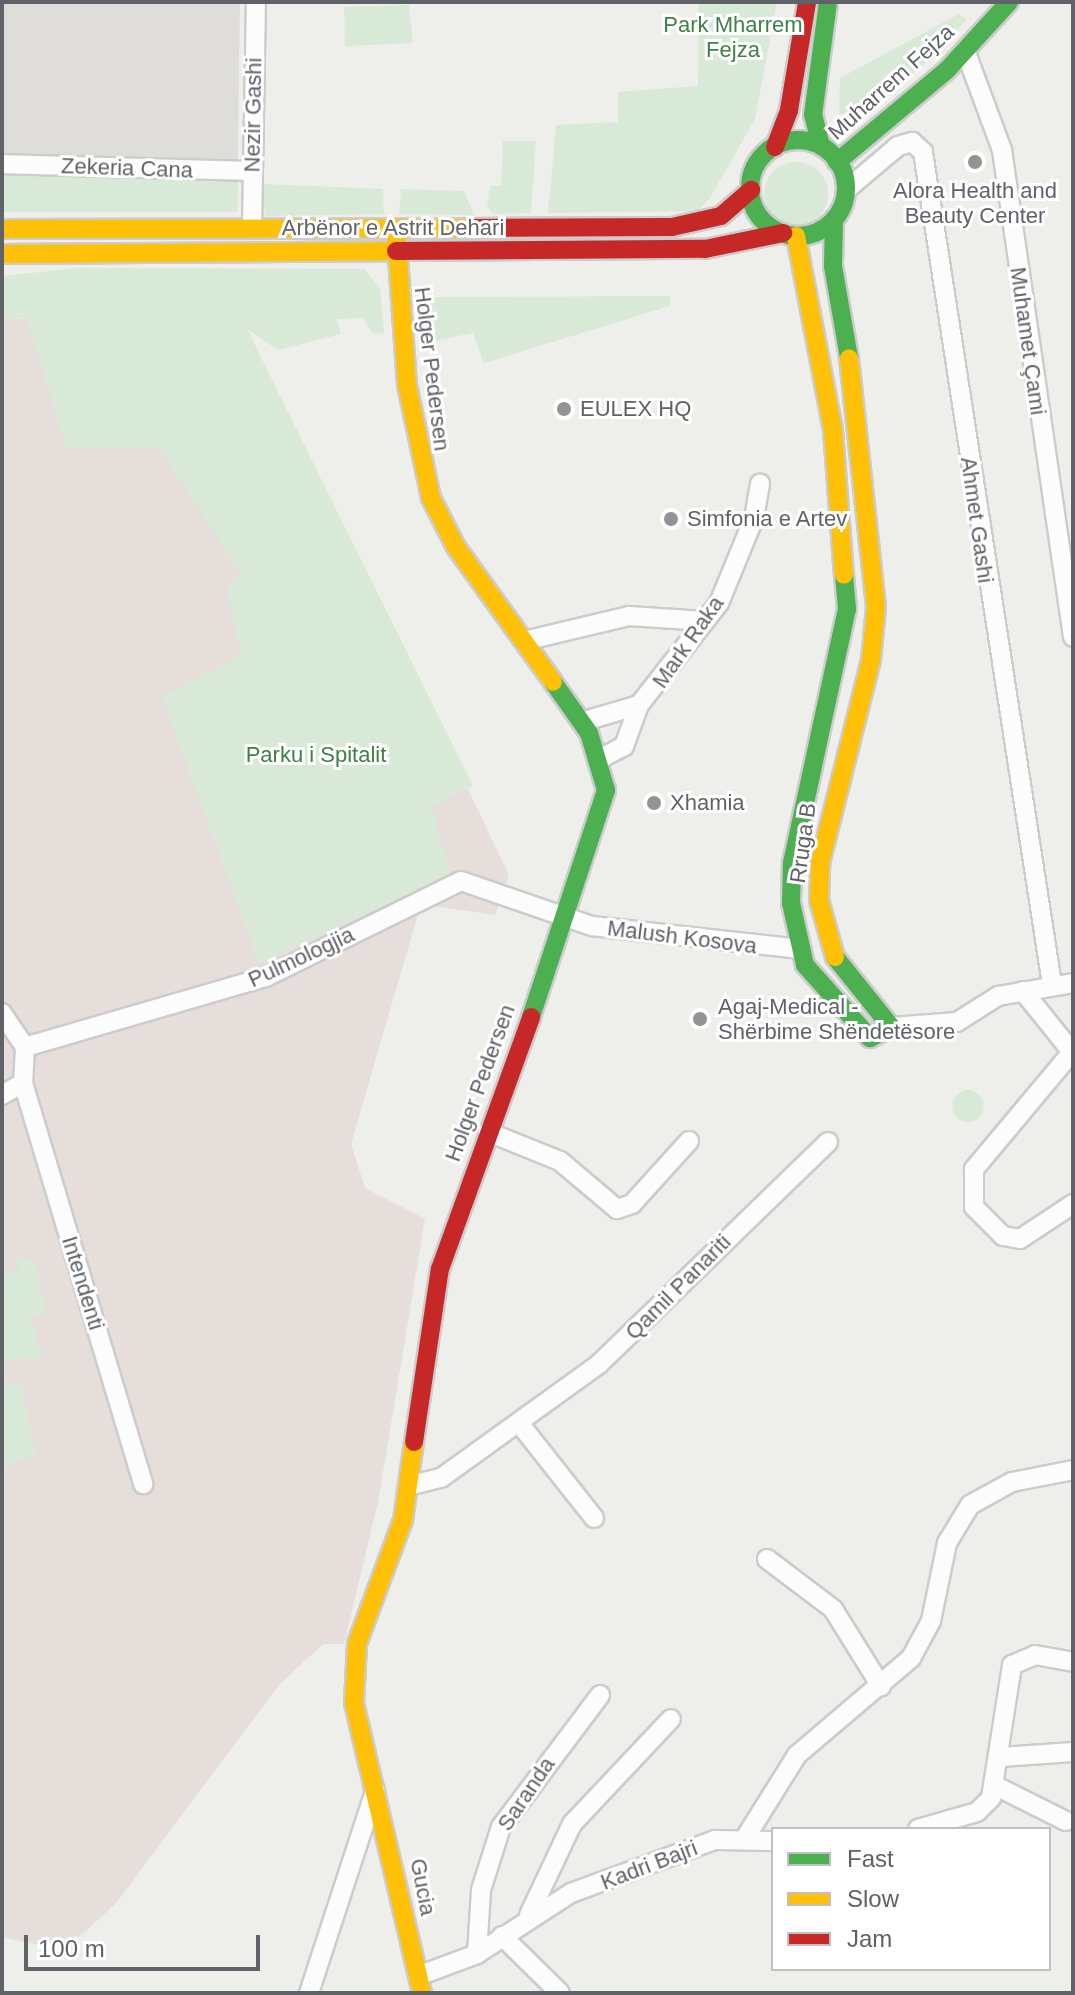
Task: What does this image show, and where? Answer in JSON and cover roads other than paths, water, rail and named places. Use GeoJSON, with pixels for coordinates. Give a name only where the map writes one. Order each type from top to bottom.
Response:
{"type":"FeatureCollection","features":[{"type":"Feature","properties":{"kind":"main road"},"geometry":{"type":"LineString","coordinates":[[807,2],[789,110],[775,147],[756,166],[751,190],[760,217],[789,234],[834,221],[846,190],[837,162],[821,146],[813,115],[816,55],[828,2]]}},
{"type":"Feature","properties":{"kind":"main road","name":"Muharrem Fejza"},"geometry":{"type":"LineString","coordinates":[[837,162],[965,50],[1009,2]]}},
{"type":"Feature","properties":{"kind":"main road"},"geometry":{"type":"LineString","coordinates":[[775,147],[797,141],[821,146]]}},
{"type":"Feature","properties":{"kind":"main road","name":"Arbënor e Astrit Dehari"},"geometry":{"type":"LineString","coordinates":[[2,229],[690,226],[721,216],[751,190]]}},
{"type":"Feature","properties":{"kind":"main road","name":"Rruga B"},"geometry":{"type":"LineString","coordinates":[[834,221],[833,266],[861,427],[876,607],[871,660],[820,863],[819,900],[833,954],[891,1027]]}},
{"type":"Feature","properties":{"kind":"main road","name":"Holger Pedersen"},"geometry":{"type":"LineString","coordinates":[[375,1791],[354,1703],[354,1677],[362,1628],[394,1554],[408,1486],[434,1296],[488,1132],[604,811],[601,758],[581,722],[441,524],[423,475],[396,252],[396,228]]}},
{"type":"Feature","properties":{"kind":"main road","name":"Arbënor e Astrit Dehari"},"geometry":{"type":"LineString","coordinates":[[2,254],[727,248],[789,234]]}},
{"type":"Feature","properties":{"kind":"main road","name":"Rruga B"},"geometry":{"type":"LineString","coordinates":[[789,234],[833,430],[847,609],[792,863],[799,949]]}},
{"type":"Feature","properties":{"kind":"main road"},"geometry":{"type":"LineString","coordinates":[[799,949],[870,1038],[891,1027]]}},
{"type":"Feature","properties":{"kind":"main road","name":"Gucia"},"geometry":{"type":"LineString","coordinates":[[375,1791],[420,1984]]}},
{"type":"Feature","properties":{"kind":"street","name":"Nezir Gashi"},"geometry":{"type":"LineString","coordinates":[[252,228],[256,2]]}},
{"type":"Feature","properties":{"kind":"street","name":"Muhamet Çami"},"geometry":{"type":"LineString","coordinates":[[965,50],[1002,150],[1073,637]]}},
{"type":"Feature","properties":{"kind":"street","name":"Ahmet Gashi"},"geometry":{"type":"LineString","coordinates":[[846,190],[898,146],[912,142],[923,152],[1052,984]]}},
{"type":"Feature","properties":{"kind":"street","name":"Zekeria Cana"},"geometry":{"type":"LineString","coordinates":[[2,164],[252,171]]}},
{"type":"Feature","properties":{"kind":"street","name":"Mark Raka"},"geometry":{"type":"LineString","coordinates":[[601,758],[624,746],[639,705],[705,621],[749,535],[760,484]]}},
{"type":"Feature","properties":{"kind":"street"},"geometry":{"type":"LineString","coordinates":[[524,641],[629,616],[705,621]]}},
{"type":"Feature","properties":{"kind":"street","name":"Mark Raka"},"geometry":{"type":"LineString","coordinates":[[581,722],[639,705]]}},
{"type":"Feature","properties":{"kind":"street","name":"Pulmologjia"},"geometry":{"type":"LineString","coordinates":[[25,1047],[266,977],[450,883],[476,884],[567,918]]}},
{"type":"Feature","properties":{"kind":"street","name":"Malush Kosova"},"geometry":{"type":"LineString","coordinates":[[567,918],[799,949]]}},
{"type":"Feature","properties":{"kind":"street"},"geometry":{"type":"LineString","coordinates":[[891,1027],[957,1022],[998,996],[1052,984],[1073,983]]}},
{"type":"Feature","properties":{"kind":"street"},"geometry":{"type":"LineString","coordinates":[[1023,991],[1072,1052],[974,1169],[974,1207],[1003,1236],[1020,1239],[1073,1204]]}},
{"type":"Feature","properties":{"kind":"street"},"geometry":{"type":"LineString","coordinates":[[2,1013],[25,1047]]}},
{"type":"Feature","properties":{"kind":"street","name":"Intendenti"},"geometry":{"type":"LineString","coordinates":[[25,1047],[23,1083],[143,1484]]}},
{"type":"Feature","properties":{"kind":"street"},"geometry":{"type":"LineString","coordinates":[[2,1095],[23,1083]]}},
{"type":"Feature","properties":{"kind":"street"},"geometry":{"type":"LineString","coordinates":[[488,1132],[560,1161],[617,1209],[632,1204],[689,1141]]}},
{"type":"Feature","properties":{"kind":"street","name":"Qamil Panariti"},"geometry":{"type":"LineString","coordinates":[[408,1486],[441,1478],[599,1364],[828,1142]]}},
{"type":"Feature","properties":{"kind":"street"},"geometry":{"type":"LineString","coordinates":[[519,1423],[594,1518]]}},
{"type":"Feature","properties":{"kind":"street"},"geometry":{"type":"LineString","coordinates":[[771,1841],[747,1835],[797,1755],[881,1686],[922,1641],[947,1543],[970,1505],[1012,1482],[1073,1470]]}},
{"type":"Feature","properties":{"kind":"street"},"geometry":{"type":"LineString","coordinates":[[767,1559],[833,1609],[881,1686]]}},
{"type":"Feature","properties":{"kind":"street"},"geometry":{"type":"LineString","coordinates":[[932,1827],[966,1822],[985,1806],[996,1786],[1001,1757],[1002,1694],[1012,1665],[1035,1655],[1073,1662]]}},
{"type":"Feature","properties":{"kind":"street","name":"Saranda"},"geometry":{"type":"LineString","coordinates":[[477,1954],[481,1890],[501,1827],[600,1695]]}},
{"type":"Feature","properties":{"kind":"street","name":"Kadri Bajri"},"geometry":{"type":"LineString","coordinates":[[529,1915],[572,1824],[671,1719]]}},
{"type":"Feature","properties":{"kind":"street"},"geometry":{"type":"LineString","coordinates":[[1001,1757],[1073,1752]]}},
{"type":"Feature","properties":{"kind":"street"},"geometry":{"type":"LineString","coordinates":[[996,1786],[1066,1821]]}},
{"type":"Feature","properties":{"kind":"street"},"geometry":{"type":"LineString","coordinates":[[309,1993],[375,1791]]}},
{"type":"Feature","properties":{"kind":"street","name":"Kadri Bajri"},"geometry":{"type":"LineString","coordinates":[[420,1984],[477,1954],[529,1915],[571,1893],[747,1835]]}},
{"type":"Feature","properties":{"kind":"street"},"geometry":{"type":"LineString","coordinates":[[502,1936],[560,1993]]}},
{"type":"Feature","properties":{"kind":"place","name":"Alora Health and Beauty Center"},"geometry":{"type":"Point","coordinates":[975,162]}},
{"type":"Feature","properties":{"kind":"place","name":"EULEX HQ"},"geometry":{"type":"Point","coordinates":[564,409]}},
{"type":"Feature","properties":{"kind":"place","name":"Simfonia e Artev"},"geometry":{"type":"Point","coordinates":[671,519]}},
{"type":"Feature","properties":{"kind":"place","name":"Xhamia"},"geometry":{"type":"Point","coordinates":[654,803]}},
{"type":"Feature","properties":{"kind":"place","name":"Agaj-Medical - Shërbime Shëndetësore"},"geometry":{"type":"Point","coordinates":[700,1019]}},
{"type":"Feature","properties":{"kind":"park label","name":"Park Mharrem Fejza"},"geometry":{"type":"Point","coordinates":[733,36]}},
{"type":"Feature","properties":{"kind":"park label","name":"Parku i Spitalit"},"geometry":{"type":"Point","coordinates":[316,755]}}]}
